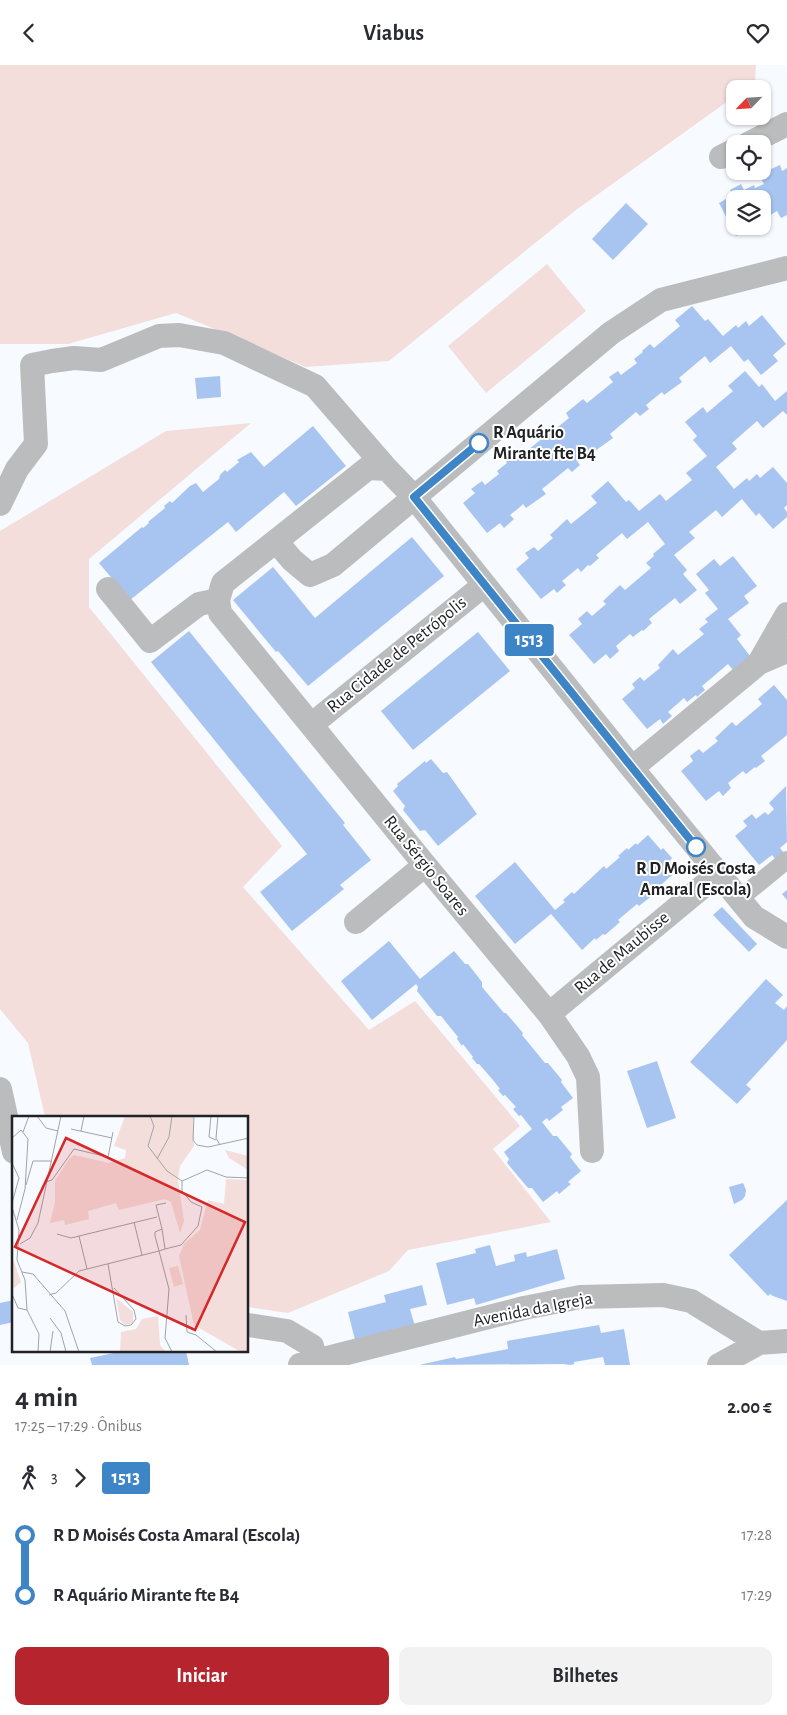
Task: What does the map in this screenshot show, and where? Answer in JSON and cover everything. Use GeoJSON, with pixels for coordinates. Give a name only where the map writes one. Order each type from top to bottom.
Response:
{"type":"FeatureCollection","features":[{"type":"Feature","properties":{"kind":"street"},"geometry":{"type":"LineString","coordinates":[[766,135],[787,124]]}},
{"type":"Feature","properties":{"kind":"street"},"geometry":{"type":"LineString","coordinates":[[276,541],[292,560],[310,575],[333,565],[612,333],[661,300],[787,268]]}},
{"type":"Feature","properties":{"kind":"street"},"geometry":{"type":"LineString","coordinates":[[0,504],[17,469],[36,444],[32,365],[74,358],[101,360],[159,336],[178,335],[224,343],[315,386],[387,469],[414,497],[754,917],[787,937]]}},
{"type":"Feature","properties":{"kind":"street"},"geometry":{"type":"LineString","coordinates":[[108,589],[150,641],[199,604],[218,600],[223,583],[368,468],[387,469]]}},
{"type":"Feature","properties":{"kind":"street","name":"Rua Cidade de Petrópolis"},"geometry":{"type":"LineString","coordinates":[[311,725],[484,585]]}},
{"type":"Feature","properties":{"kind":"street","name":"Rua Sérgio Soares"},"geometry":{"type":"LineString","coordinates":[[218,600],[220,613],[549,1014],[578,1056],[588,1077],[592,1151]]}},
{"type":"Feature","properties":{"kind":"street"},"geometry":{"type":"LineString","coordinates":[[759,663],[787,614]]}},
{"type":"Feature","properties":{"kind":"street"},"geometry":{"type":"LineString","coordinates":[[632,768],[759,663],[787,651]]}},
{"type":"Feature","properties":{"kind":"street"},"geometry":{"type":"LineString","coordinates":[[739,899],[787,860]]}},
{"type":"Feature","properties":{"kind":"street"},"geometry":{"type":"LineString","coordinates":[[356,922],[425,865]]}},
{"type":"Feature","properties":{"kind":"street","name":"Rua de Maubisse"},"geometry":{"type":"LineString","coordinates":[[549,1014],[718,874]]}},
{"type":"Feature","properties":{"kind":"street"},"geometry":{"type":"LineString","coordinates":[[0,1089],[12,1144]]}},
{"type":"Feature","properties":{"kind":"street","name":"Avenida da Igreja"},"geometry":{"type":"LineString","coordinates":[[308,1363],[524,1308],[580,1297],[663,1295],[691,1301],[759,1343]]}},
{"type":"Feature","properties":{"kind":"street"},"geometry":{"type":"LineString","coordinates":[[249,1325],[287,1331],[312,1345],[308,1363]]}},
{"type":"Feature","properties":{"kind":"street"},"geometry":{"type":"LineString","coordinates":[[718,1365],[759,1343],[787,1341]]}},
{"type":"Feature","properties":{"kind":"shaded area"},"geometry":{"type":"Polygon","coordinates":[[[0,65],[756,65],[755,80],[726,80],[726,102],[576,210],[389,361],[306,367],[176,313],[68,344],[0,344],[0,65]]]}},
{"type":"Feature","properties":{"kind":"shaded area"},"geometry":{"type":"Polygon","coordinates":[[[547,264],[586,311],[486,393],[448,346],[547,264]]]}},
{"type":"Feature","properties":{"kind":"shaded area"},"geometry":{"type":"Polygon","coordinates":[[[251,423],[89,559],[89,607],[282,846],[243,887],[369,1030],[415,1001],[520,1126],[493,1149],[551,1222],[408,1250],[389,1271],[288,1313],[249,1307],[249,1116],[45,1116],[28,1043],[0,1009],[0,531],[166,431],[251,423]]]}},
{"type":"Feature","properties":{"kind":"building"},"geometry":{"type":"Polygon","coordinates":[[[780,165],[782,171],[787,168],[787,215],[781,218],[777,211],[771,215],[771,190],[744,190],[754,185],[755,188],[764,184],[762,180],[771,180],[771,169],[780,165]]]}},
{"type":"Feature","properties":{"kind":"building"},"geometry":{"type":"Polygon","coordinates":[[[741,184],[744,190],[730,190],[741,184]]]}},
{"type":"Feature","properties":{"kind":"building"},"geometry":{"type":"Polygon","coordinates":[[[726,199],[726,217],[719,203],[726,199]]]}},
{"type":"Feature","properties":{"kind":"building"},"geometry":{"type":"Polygon","coordinates":[[[626,203],[648,224],[613,260],[592,239],[626,203]]]}},
{"type":"Feature","properties":{"kind":"building"},"geometry":{"type":"Polygon","coordinates":[[[692,306],[705,321],[708,319],[723,336],[736,325],[738,328],[746,321],[749,326],[762,315],[786,344],[773,355],[778,361],[761,375],[748,359],[744,362],[731,346],[710,363],[705,356],[679,378],[682,382],[664,395],[662,392],[646,405],[649,409],[640,416],[636,412],[610,434],[613,438],[577,461],[580,465],[572,472],[568,468],[542,489],[546,494],[526,508],[523,504],[510,515],[514,519],[504,528],[500,523],[487,533],[463,503],[475,493],[471,489],[482,481],[485,485],[499,474],[497,471],[507,463],[506,461],[515,454],[518,458],[544,437],[541,434],[550,426],[553,431],[569,418],[566,413],[583,399],[587,403],[613,382],[609,377],[618,371],[621,375],[637,363],[634,359],[650,344],[654,348],[680,326],[675,320],[692,306]]]}},
{"type":"Feature","properties":{"kind":"building"},"geometry":{"type":"Polygon","coordinates":[[[745,371],[759,387],[762,384],[775,401],[787,391],[787,415],[783,411],[763,428],[757,421],[732,443],[737,449],[716,467],[734,489],[747,478],[749,481],[757,474],[760,478],[773,467],[787,483],[787,505],[784,508],[787,512],[787,517],[773,529],[759,513],[756,516],[742,499],[722,517],[716,510],[689,532],[695,538],[674,555],[687,570],[683,574],[697,590],[680,604],[675,598],[649,619],[652,623],[643,631],[633,637],[630,634],[616,646],[619,651],[610,659],[606,654],[594,664],[569,635],[582,624],[578,619],[587,611],[592,616],[606,604],[603,601],[620,585],[625,590],[651,568],[646,563],[665,544],[648,522],[627,539],[622,533],[596,555],[599,558],[590,566],[588,565],[581,572],[578,568],[562,581],[566,585],[557,593],[554,589],[541,599],[516,569],[529,558],[525,553],[534,547],[538,551],[553,538],[550,535],[567,519],[571,524],[597,503],[591,496],[608,481],[626,502],[629,500],[639,511],[660,494],[666,501],[692,480],[686,473],[707,456],[693,440],[697,436],[685,422],[703,407],[707,413],[733,391],[728,386],[745,371]]]}},
{"type":"Feature","properties":{"kind":"building"},"geometry":{"type":"Polygon","coordinates":[[[220,376],[221,397],[197,399],[195,378],[220,376]]]}},
{"type":"Feature","properties":{"kind":"building"},"geometry":{"type":"Polygon","coordinates":[[[313,426],[346,466],[296,506],[284,492],[236,532],[228,522],[130,600],[99,563],[149,523],[165,508],[164,506],[170,501],[172,503],[190,486],[196,483],[203,492],[219,479],[225,470],[227,472],[239,462],[237,460],[251,452],[264,467],[313,426]]]}},
{"type":"Feature","properties":{"kind":"building"},"geometry":{"type":"Polygon","coordinates":[[[412,537],[444,576],[308,686],[278,651],[276,652],[233,600],[273,567],[315,618],[412,537]]]}},
{"type":"Feature","properties":{"kind":"building"},"geometry":{"type":"Polygon","coordinates":[[[733,556],[757,586],[744,596],[749,603],[728,619],[741,635],[737,639],[750,656],[733,670],[728,664],[702,686],[705,690],[697,697],[696,695],[687,702],[684,698],[668,712],[672,716],[663,724],[660,719],[647,729],[622,699],[635,688],[632,684],[640,677],[644,681],[660,668],[658,665],[673,649],[678,655],[704,634],[699,629],[708,622],[705,619],[718,609],[705,593],[709,590],[696,574],[714,559],[720,566],[733,556]]]}},
{"type":"Feature","properties":{"kind":"building"},"geometry":{"type":"Polygon","coordinates":[[[189,631],[345,823],[343,825],[371,860],[340,885],[344,889],[292,931],[260,892],[307,854],[151,662],[189,631]]]}},
{"type":"Feature","properties":{"kind":"building"},"geometry":{"type":"Polygon","coordinates":[[[478,632],[510,671],[413,750],[381,711],[478,632]]]}},
{"type":"Feature","properties":{"kind":"building"},"geometry":{"type":"Polygon","coordinates":[[[774,685],[787,700],[787,735],[761,756],[765,761],[746,774],[743,771],[728,783],[731,788],[723,796],[719,791],[706,801],[681,771],[693,761],[690,756],[699,749],[703,753],[718,741],[715,738],[732,722],[736,726],[762,704],[758,699],[774,685]]]}},
{"type":"Feature","properties":{"kind":"building"},"geometry":{"type":"Polygon","coordinates":[[[431,759],[443,773],[447,772],[477,814],[438,846],[425,830],[420,831],[403,810],[405,806],[393,791],[398,786],[397,784],[425,761],[426,763],[431,759]]]}},
{"type":"Feature","properties":{"kind":"building"},"geometry":{"type":"Polygon","coordinates":[[[786,786],[787,842],[780,848],[784,853],[776,860],[772,855],[759,865],[735,836],[747,826],[743,821],[752,814],[756,819],[765,812],[768,815],[774,809],[769,803],[786,786]]]}},
{"type":"Feature","properties":{"kind":"building"},"geometry":{"type":"Polygon","coordinates":[[[648,835],[661,850],[663,848],[672,858],[670,861],[678,870],[663,883],[658,891],[639,906],[637,904],[618,920],[620,922],[605,935],[603,934],[596,940],[595,938],[582,950],[551,914],[515,944],[475,896],[515,862],[555,910],[565,902],[563,900],[572,892],[574,894],[604,866],[606,869],[627,848],[628,850],[636,843],[637,845],[648,835]]]}},
{"type":"Feature","properties":{"kind":"building"},"geometry":{"type":"Polygon","coordinates":[[[787,890],[787,900],[782,894],[787,890]]]}},
{"type":"Feature","properties":{"kind":"building"},"geometry":{"type":"Polygon","coordinates":[[[722,907],[757,944],[749,952],[713,915],[722,907]]]}},
{"type":"Feature","properties":{"kind":"building"},"geometry":{"type":"Polygon","coordinates":[[[389,941],[420,979],[454,951],[465,964],[468,964],[482,982],[482,987],[523,1033],[522,1035],[545,1063],[548,1063],[562,1080],[561,1082],[573,1098],[561,1107],[563,1110],[549,1121],[547,1118],[542,1122],[553,1136],[557,1136],[572,1154],[570,1157],[581,1171],[568,1182],[571,1184],[559,1194],[557,1191],[543,1202],[532,1188],[528,1188],[507,1163],[509,1159],[504,1152],[532,1129],[521,1115],[519,1116],[513,1109],[516,1107],[505,1095],[503,1096],[498,1090],[500,1089],[472,1058],[463,1044],[462,1046],[457,1039],[458,1037],[441,1016],[437,1016],[417,991],[418,987],[416,984],[372,1020],[341,981],[389,941]]]}},
{"type":"Feature","properties":{"kind":"building"},"geometry":{"type":"Polygon","coordinates":[[[766,979],[783,995],[775,1003],[784,1010],[787,1006],[787,1040],[746,1085],[751,1089],[737,1104],[690,1062],[766,979]]]}},
{"type":"Feature","properties":{"kind":"building"},"geometry":{"type":"Polygon","coordinates":[[[657,1061],[676,1118],[647,1128],[627,1071],[657,1061]]]}},
{"type":"Feature","properties":{"kind":"building"},"geometry":{"type":"Polygon","coordinates":[[[743,1183],[746,1190],[745,1196],[734,1204],[729,1187],[743,1183]]]}},
{"type":"Feature","properties":{"kind":"building"},"geometry":{"type":"Polygon","coordinates":[[[787,1200],[787,1301],[770,1294],[768,1296],[729,1255],[787,1200]]]}},
{"type":"Feature","properties":{"kind":"building"},"geometry":{"type":"Polygon","coordinates":[[[490,1245],[496,1266],[515,1261],[514,1255],[526,1252],[527,1257],[557,1249],[565,1279],[476,1305],[474,1298],[447,1305],[436,1263],[476,1253],[475,1249],[490,1245]]]}},
{"type":"Feature","properties":{"kind":"building"},"geometry":{"type":"Polygon","coordinates":[[[422,1285],[427,1305],[410,1309],[416,1330],[356,1344],[348,1312],[386,1302],[384,1295],[422,1285]]]}},
{"type":"Feature","properties":{"kind":"building"},"geometry":{"type":"Polygon","coordinates":[[[12,1300],[12,1322],[0,1325],[0,1303],[12,1300]]]}},
{"type":"Feature","properties":{"kind":"building"},"geometry":{"type":"Polygon","coordinates":[[[599,1325],[601,1333],[624,1329],[630,1365],[605,1365],[603,1357],[574,1362],[571,1365],[419,1365],[455,1357],[456,1359],[508,1349],[507,1341],[599,1325]]]}},
{"type":"Feature","properties":{"kind":"building"},"geometry":{"type":"Polygon","coordinates":[[[114,1353],[186,1353],[189,1365],[92,1365],[90,1358],[114,1353]]]}},
{"type":"Feature","properties":{"kind":"bus line","name":"1513"},"geometry":{"type":"LineString","coordinates":[[479,443],[414,497],[696,847]]}},
{"type":"Feature","properties":{"kind":"place","name":"R Aquário Mirante fte B4"},"geometry":{"type":"Point","coordinates":[479,443]}},
{"type":"Feature","properties":{"kind":"place","name":"R D Moisés Costa Amaral (Escola)"},"geometry":{"type":"Point","coordinates":[696,847]}}]}
